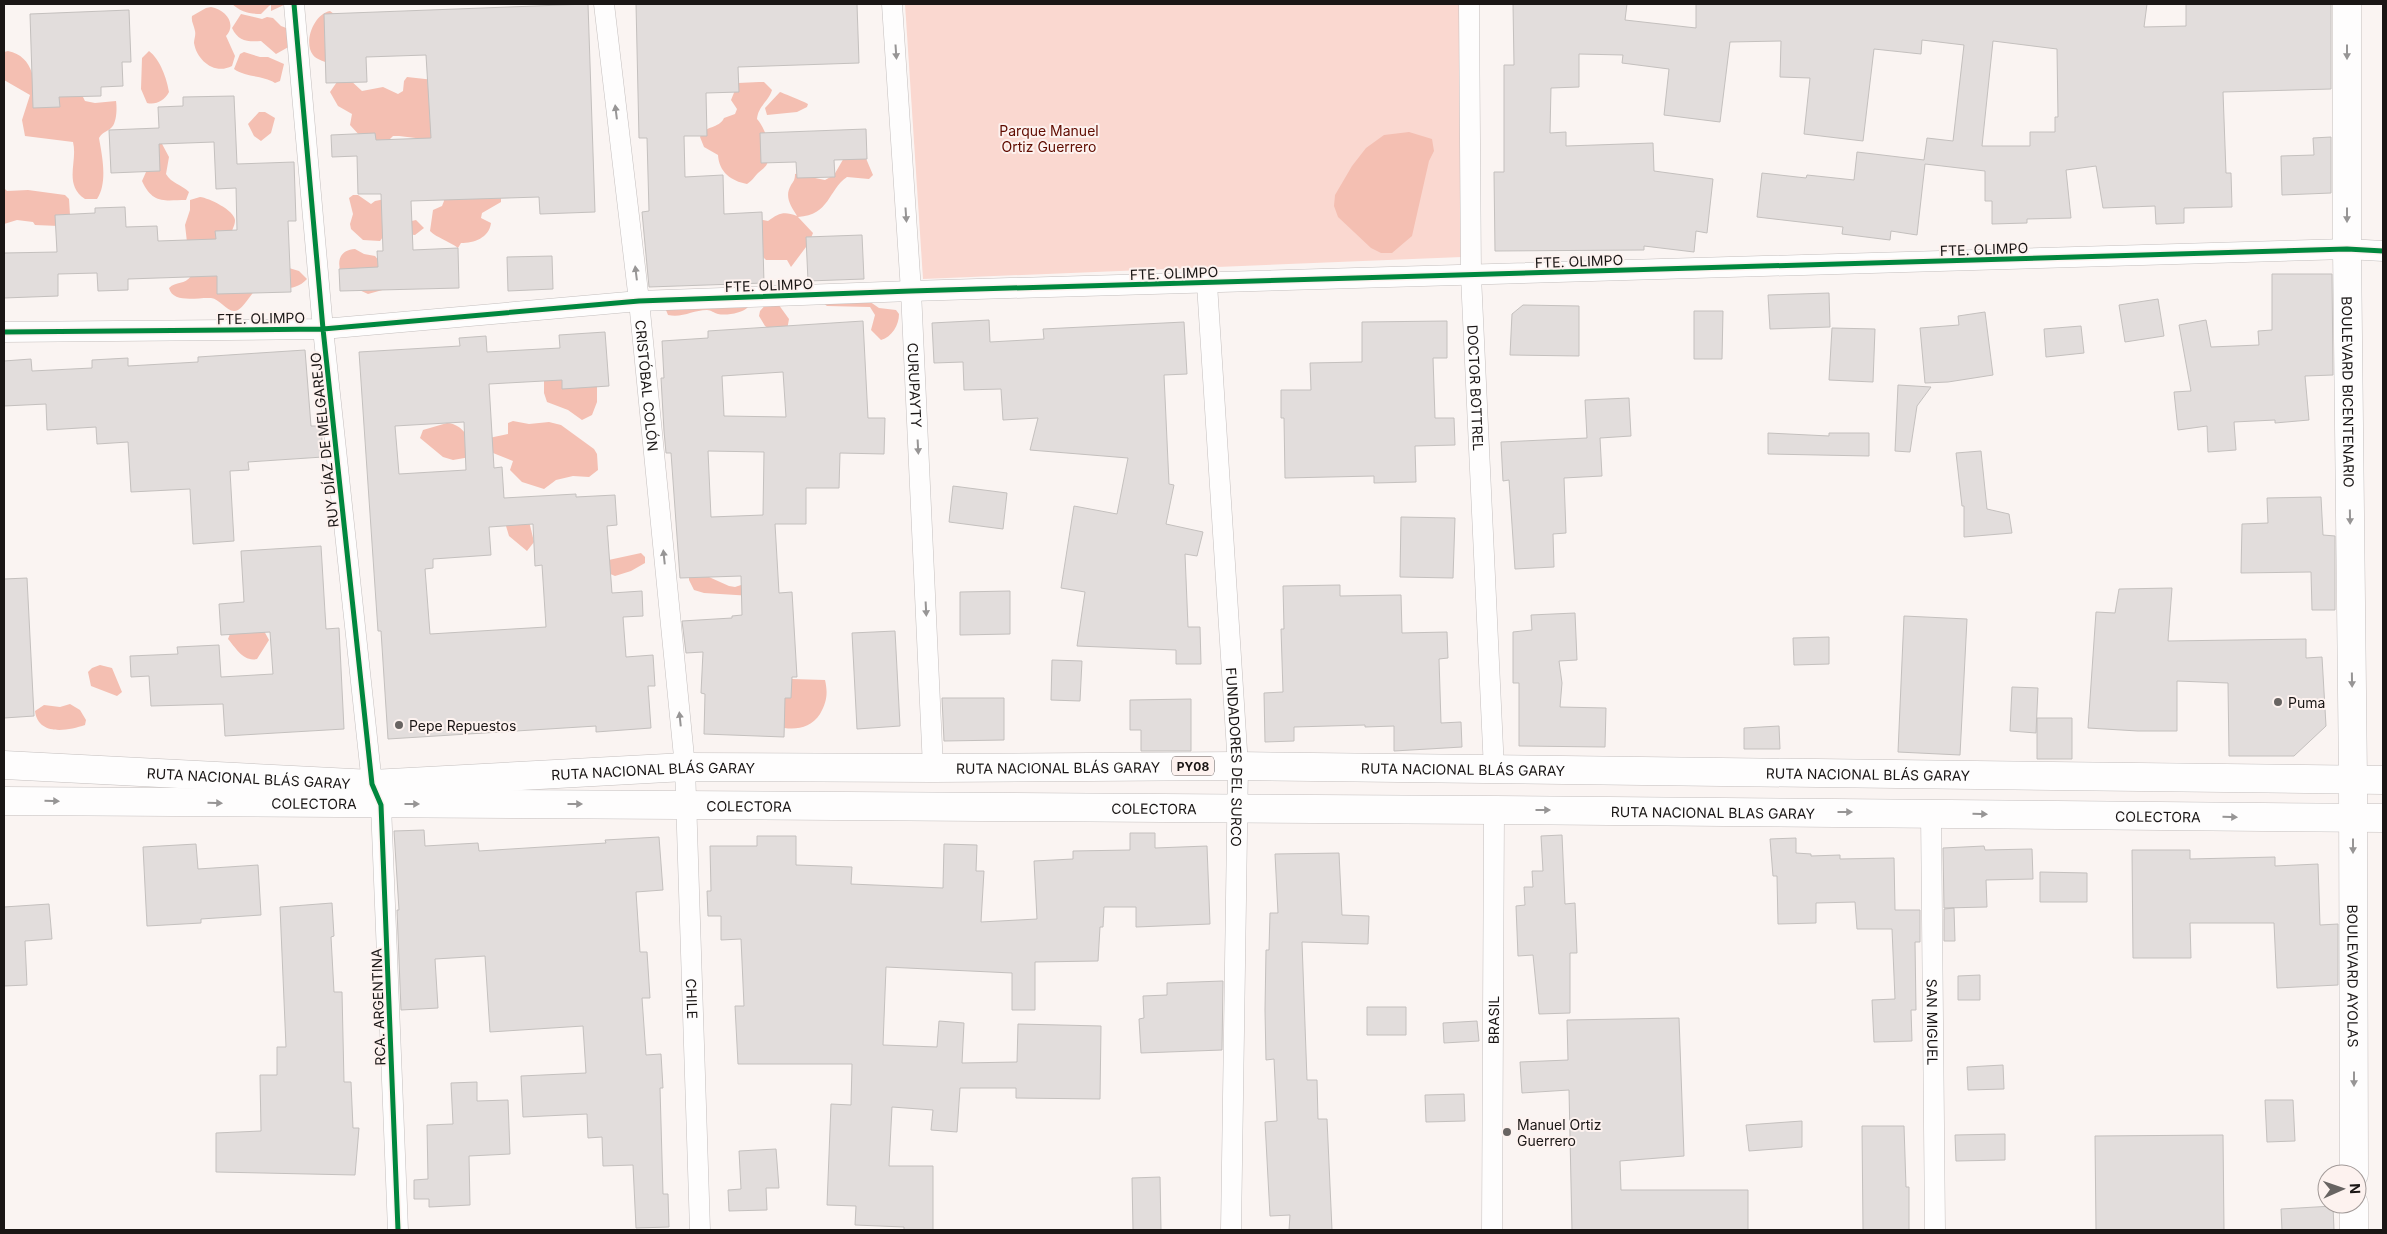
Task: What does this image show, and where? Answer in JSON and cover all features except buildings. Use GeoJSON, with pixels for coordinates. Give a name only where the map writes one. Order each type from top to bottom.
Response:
{"type":"FeatureCollection","features":[{"type":"Feature","properties":{"kind":"main road","name":"BOULEVARD BICENTENARIO"},"geometry":{"type":"LineString","coordinates":[[2347,4],[2346,249],[2353,780]]}},
{"type":"Feature","properties":{"kind":"main road","name":"RUTA NACIONAL BLÁS GARAY"},"geometry":{"type":"LineString","coordinates":[[4,765],[377,794],[685,767],[1238,766],[2383,780]]}},
{"type":"Feature","properties":{"kind":"main road","name":"BOULEVARD AYOLAS"},"geometry":{"type":"LineString","coordinates":[[2353,780],[2354,1164]]}},
{"type":"Feature","properties":{"kind":"main road","name":"COLECTORA"},"geometry":{"type":"LineString","coordinates":[[4,801],[377,794],[686,804],[1494,810]]}},
{"type":"Feature","properties":{"kind":"main road","name":"RUTA NACIONAL BLAS GARAY"},"geometry":{"type":"LineString","coordinates":[[1494,810],[1931,813]]}},
{"type":"Feature","properties":{"kind":"main road","name":"COLECTORA"},"geometry":{"type":"LineString","coordinates":[[1931,813],[2383,818]]}},
{"type":"Feature","properties":{"kind":"main road"},"geometry":{"type":"LineString","coordinates":[[2354,1214],[2354,1230]]}},
{"type":"Feature","properties":{"kind":"street","name":"RUY DÍAZ DE MELGAREJO"},"geometry":{"type":"LineString","coordinates":[[294,4],[323,329],[377,794]]}},
{"type":"Feature","properties":{"kind":"street","name":"CRISTÓBAL COLÓN"},"geometry":{"type":"LineString","coordinates":[[604,4],[639,301],[685,767]]}},
{"type":"Feature","properties":{"kind":"street","name":"CURUPAYTY"},"geometry":{"type":"LineString","coordinates":[[892,4],[911,291],[933,768]]}},
{"type":"Feature","properties":{"kind":"street","name":"DOCTOR BOTTREL"},"geometry":{"type":"LineString","coordinates":[[1469,4],[1471,276],[1494,770]]}},
{"type":"Feature","properties":{"kind":"street","name":"FTE. OLIMPO"},"geometry":{"type":"LineString","coordinates":[[4,332],[323,329],[639,301],[911,291],[1207,284],[2346,249],[2383,250]]}},
{"type":"Feature","properties":{"kind":"street","name":"FUNDADORES DEL SURCO"},"geometry":{"type":"LineString","coordinates":[[1207,284],[1238,766],[1231,1230]]}},
{"type":"Feature","properties":{"kind":"street","name":"CHILE"},"geometry":{"type":"LineString","coordinates":[[685,767],[700,1230]]}},
{"type":"Feature","properties":{"kind":"street","name":"RCA. ARGENTINA"},"geometry":{"type":"LineString","coordinates":[[377,794],[398,1230]]}},
{"type":"Feature","properties":{"kind":"street","name":"BRASIL"},"geometry":{"type":"LineString","coordinates":[[1492,1230],[1494,810]]}},
{"type":"Feature","properties":{"kind":"street","name":"SAN MIGUEL"},"geometry":{"type":"LineString","coordinates":[[1931,813],[1935,1230]]}},
{"type":"Feature","properties":{"kind":"green space","name":"Parque Manuel Ortiz Guerrero"},"geometry":{"type":"Polygon","coordinates":[[[905,4],[1459,4],[1462,257],[923,279],[905,4]]]}},
{"type":"Feature","properties":{"kind":"shaded area"},"geometry":{"type":"Polygon","coordinates":[[[232,4],[286,4],[271,11],[271,5],[261,14],[253,14],[245,12],[232,4]]]}},
{"type":"Feature","properties":{"kind":"shaded area"},"geometry":{"type":"Polygon","coordinates":[[[211,7],[225,14],[230,22],[229,31],[226,36],[235,56],[232,66],[226,68],[219,69],[208,65],[199,55],[194,43],[195,32],[192,16],[211,7]]]}},
{"type":"Feature","properties":{"kind":"shaded area"},"geometry":{"type":"Polygon","coordinates":[[[330,11],[334,14],[328,63],[313,55],[309,43],[315,23],[324,13],[330,11]]]}},
{"type":"Feature","properties":{"kind":"shaded area"},"geometry":{"type":"Polygon","coordinates":[[[241,14],[262,19],[267,17],[273,18],[281,26],[289,29],[292,45],[276,54],[261,41],[247,41],[240,38],[232,28],[241,14]]]}},
{"type":"Feature","properties":{"kind":"shaded area"},"geometry":{"type":"Polygon","coordinates":[[[8,51],[17,54],[23,59],[32,73],[82,95],[85,101],[95,103],[116,101],[114,124],[99,138],[103,161],[103,177],[97,199],[85,199],[78,193],[75,187],[73,180],[73,142],[25,136],[22,120],[30,95],[4,80],[4,52],[8,51]]]}},
{"type":"Feature","properties":{"kind":"shaded area"},"geometry":{"type":"Polygon","coordinates":[[[149,51],[162,70],[169,92],[157,103],[147,103],[141,89],[142,58],[149,51]]]}},
{"type":"Feature","properties":{"kind":"shaded area"},"geometry":{"type":"Polygon","coordinates":[[[244,52],[260,57],[268,57],[284,64],[280,81],[275,83],[244,74],[234,69],[240,54],[244,52]]]}},
{"type":"Feature","properties":{"kind":"shaded area"},"geometry":{"type":"Polygon","coordinates":[[[407,77],[434,80],[432,140],[393,136],[385,144],[361,137],[350,125],[352,114],[338,106],[330,92],[339,79],[349,79],[362,91],[383,87],[398,94],[403,91],[404,81],[407,77]]]}},
{"type":"Feature","properties":{"kind":"shaded area"},"geometry":{"type":"Polygon","coordinates":[[[764,82],[772,90],[759,111],[757,119],[768,140],[769,159],[765,167],[747,184],[736,181],[723,171],[718,155],[704,147],[700,137],[702,133],[719,124],[724,118],[735,114],[737,109],[731,100],[738,83],[764,82]]]}},
{"type":"Feature","properties":{"kind":"shaded area"},"geometry":{"type":"Polygon","coordinates":[[[780,92],[807,103],[807,107],[797,112],[767,115],[765,108],[780,92]]]}},
{"type":"Feature","properties":{"kind":"shaded area"},"geometry":{"type":"Polygon","coordinates":[[[259,112],[265,112],[275,118],[271,133],[261,141],[254,136],[248,124],[259,112]]]}},
{"type":"Feature","properties":{"kind":"shaded area"},"geometry":{"type":"Polygon","coordinates":[[[1409,132],[1432,139],[1434,151],[1429,161],[1412,236],[1392,253],[1381,253],[1371,248],[1338,217],[1334,206],[1335,195],[1352,166],[1366,148],[1384,135],[1409,132]]]}},
{"type":"Feature","properties":{"kind":"shaded area"},"geometry":{"type":"Polygon","coordinates":[[[161,142],[169,157],[166,174],[171,180],[189,192],[186,200],[160,200],[155,198],[146,189],[142,181],[146,172],[143,158],[161,142]]]}},
{"type":"Feature","properties":{"kind":"shaded area"},"geometry":{"type":"Polygon","coordinates":[[[862,149],[873,175],[869,179],[847,177],[836,188],[823,207],[809,215],[798,217],[813,233],[809,243],[791,267],[787,260],[766,260],[762,256],[758,222],[768,221],[782,214],[797,216],[788,197],[795,174],[805,172],[815,178],[825,180],[834,175],[848,151],[862,149]]]}},
{"type":"Feature","properties":{"kind":"shaded area"},"geometry":{"type":"Polygon","coordinates":[[[4,188],[7,191],[28,190],[65,195],[69,199],[70,215],[59,226],[35,225],[33,222],[17,220],[4,224],[4,188]]]}},
{"type":"Feature","properties":{"kind":"shaded area"},"geometry":{"type":"Polygon","coordinates":[[[441,190],[501,197],[501,202],[482,213],[481,218],[491,223],[484,236],[476,241],[461,243],[458,248],[430,231],[433,210],[442,206],[444,201],[441,190]]]}},
{"type":"Feature","properties":{"kind":"shaded area"},"geometry":{"type":"Polygon","coordinates":[[[353,195],[358,195],[371,204],[385,199],[407,222],[416,220],[424,228],[415,235],[405,234],[383,237],[380,241],[363,240],[351,229],[350,224],[353,214],[349,198],[353,195]]]}},
{"type":"Feature","properties":{"kind":"shaded area"},"geometry":{"type":"Polygon","coordinates":[[[200,197],[220,205],[234,216],[235,222],[232,236],[289,268],[299,271],[307,279],[291,288],[259,286],[240,309],[234,311],[228,309],[215,299],[187,299],[171,293],[169,288],[186,281],[191,276],[185,225],[190,210],[190,200],[200,197]]]}},
{"type":"Feature","properties":{"kind":"shaded area"},"geometry":{"type":"Polygon","coordinates":[[[355,249],[364,254],[375,256],[380,262],[386,289],[368,294],[344,283],[339,261],[348,250],[355,249]]]}},
{"type":"Feature","properties":{"kind":"shaded area"},"geometry":{"type":"Polygon","coordinates":[[[866,299],[879,308],[896,310],[899,314],[894,330],[881,340],[871,330],[875,315],[870,307],[827,306],[823,303],[866,299]]]}},
{"type":"Feature","properties":{"kind":"shaded area"},"geometry":{"type":"Polygon","coordinates":[[[776,301],[789,319],[787,330],[774,332],[765,326],[759,316],[760,311],[767,303],[776,301]]]}},
{"type":"Feature","properties":{"kind":"shaded area"},"geometry":{"type":"Polygon","coordinates":[[[746,302],[748,307],[746,309],[721,315],[707,310],[673,316],[668,315],[666,310],[746,302]]]}},
{"type":"Feature","properties":{"kind":"shaded area"},"geometry":{"type":"Polygon","coordinates":[[[544,377],[597,385],[597,402],[592,415],[582,420],[568,410],[547,402],[544,393],[544,377]]]}},
{"type":"Feature","properties":{"kind":"shaded area"},"geometry":{"type":"Polygon","coordinates":[[[513,421],[529,424],[549,422],[561,425],[594,449],[597,454],[598,470],[589,477],[573,476],[556,480],[544,489],[522,482],[510,470],[513,461],[488,451],[489,438],[508,434],[508,423],[513,421]]]}},
{"type":"Feature","properties":{"kind":"shaded area"},"geometry":{"type":"Polygon","coordinates":[[[447,423],[458,426],[466,434],[476,456],[453,460],[443,457],[420,438],[423,430],[447,423]]]}},
{"type":"Feature","properties":{"kind":"shaded area"},"geometry":{"type":"Polygon","coordinates":[[[508,521],[529,521],[534,542],[527,551],[509,536],[506,526],[508,521]]]}},
{"type":"Feature","properties":{"kind":"shaded area"},"geometry":{"type":"Polygon","coordinates":[[[641,553],[645,557],[645,563],[631,571],[615,576],[608,573],[604,561],[641,553]]]}},
{"type":"Feature","properties":{"kind":"shaded area"},"geometry":{"type":"Polygon","coordinates":[[[700,573],[729,586],[735,587],[744,584],[752,596],[704,593],[694,590],[689,580],[689,575],[700,573]]]}},
{"type":"Feature","properties":{"kind":"shaded area"},"geometry":{"type":"Polygon","coordinates":[[[263,629],[269,640],[257,659],[244,656],[228,639],[230,634],[263,629]]]}},
{"type":"Feature","properties":{"kind":"shaded area"},"geometry":{"type":"Polygon","coordinates":[[[100,665],[112,668],[122,692],[117,696],[91,686],[88,672],[100,665]]]}},
{"type":"Feature","properties":{"kind":"shaded area"},"geometry":{"type":"Polygon","coordinates":[[[792,679],[825,680],[827,693],[824,705],[820,714],[812,723],[802,727],[780,727],[734,712],[792,679]]]}},
{"type":"Feature","properties":{"kind":"shaded area"},"geometry":{"type":"Polygon","coordinates":[[[70,704],[80,710],[86,720],[85,725],[70,729],[54,730],[42,725],[37,719],[35,711],[44,705],[60,707],[70,704]]]}},
{"type":"Feature","properties":{"kind":"cycle path"},"geometry":{"type":"LineString","coordinates":[[294,4],[323,329],[372,784],[381,805],[398,1230]]}},
{"type":"Feature","properties":{"kind":"cycle path"},"geometry":{"type":"LineString","coordinates":[[4,332],[323,329],[639,301],[911,291],[2347,249],[2383,251]]}},
{"type":"Feature","properties":{"kind":"place","name":"Puma"},"geometry":{"type":"Point","coordinates":[2278,702]}},
{"type":"Feature","properties":{"kind":"place","name":"Pepe Repuestos"},"geometry":{"type":"Point","coordinates":[399,725]}},
{"type":"Feature","properties":{"kind":"place","name":"Manuel Ortiz Guerrero"},"geometry":{"type":"Point","coordinates":[1507,1132]}}]}
